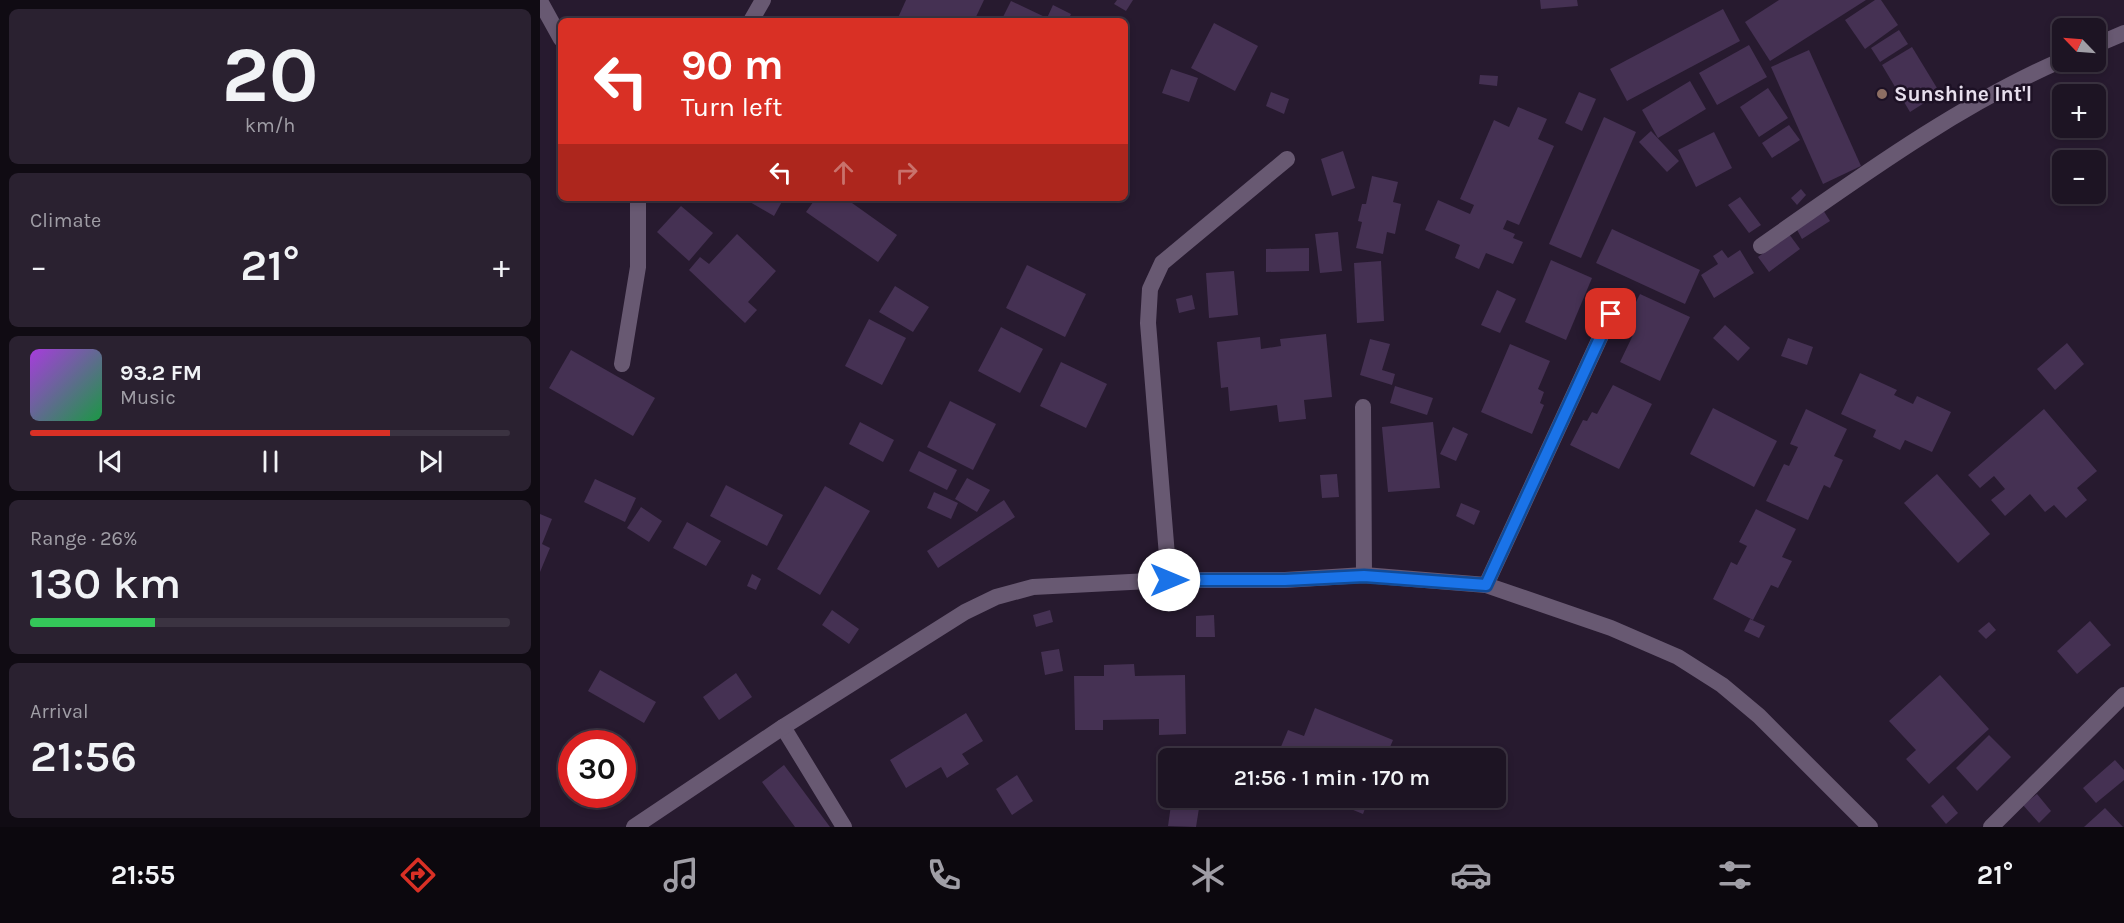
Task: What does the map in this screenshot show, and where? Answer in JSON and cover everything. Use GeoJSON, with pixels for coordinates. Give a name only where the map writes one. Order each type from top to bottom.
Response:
{"type":"FeatureCollection","features":[{"type":"Feature","properties":{"kind":"street"},"geometry":{"type":"LineString","coordinates":[[753,18],[763,0]]}},
{"type":"Feature","properties":{"kind":"street"},"geometry":{"type":"LineString","coordinates":[[540,1],[558,34]]}},
{"type":"Feature","properties":{"kind":"street"},"geometry":{"type":"LineString","coordinates":[[2106,41],[2124,33]]}},
{"type":"Feature","properties":{"kind":"street"},"geometry":{"type":"LineString","coordinates":[[1761,246],[1865,174],[2015,80],[2052,64]]}},
{"type":"Feature","properties":{"kind":"street"},"geometry":{"type":"LineString","coordinates":[[1169,580],[1148,323],[1150,289],[1162,263],[1287,159]]}},
{"type":"Feature","properties":{"kind":"street"},"geometry":{"type":"LineString","coordinates":[[622,364],[638,267],[638,201]]}},
{"type":"Feature","properties":{"kind":"street"},"geometry":{"type":"LineString","coordinates":[[1486,585],[1611,314]]}},
{"type":"Feature","properties":{"kind":"street"},"geometry":{"type":"LineString","coordinates":[[1363,407],[1364,576]]}},
{"type":"Feature","properties":{"kind":"street"},"geometry":{"type":"LineString","coordinates":[[634,827],[783,727],[965,612],[996,597],[1033,587],[1169,580],[1285,580],[1364,576],[1486,585],[1611,628],[1678,657],[1722,686],[1759,716],[1870,827]]}},
{"type":"Feature","properties":{"kind":"street"},"geometry":{"type":"LineString","coordinates":[[1991,827],[2124,695]]}},
{"type":"Feature","properties":{"kind":"street"},"geometry":{"type":"LineString","coordinates":[[783,727],[844,827]]}},
{"type":"Feature","properties":{"kind":"building"},"geometry":{"type":"Polygon","coordinates":[[[906,0],[984,0],[975,18],[898,18],[906,0]]]}},
{"type":"Feature","properties":{"kind":"building"},"geometry":{"type":"Polygon","coordinates":[[[1117,0],[1133,0],[1126,11],[1114,4],[1117,0]]]}},
{"type":"Feature","properties":{"kind":"building"},"geometry":{"type":"Polygon","coordinates":[[[1540,0],[1577,0],[1578,6],[1541,9],[1540,0]]]}},
{"type":"Feature","properties":{"kind":"building"},"geometry":{"type":"Polygon","coordinates":[[[1779,0],[1866,0],[1770,61],[1745,22],[1779,0]]]}},
{"type":"Feature","properties":{"kind":"building"},"geometry":{"type":"Polygon","coordinates":[[[1875,0],[1881,0],[1898,25],[1865,49],[1845,20],[1875,0]]]}},
{"type":"Feature","properties":{"kind":"building"},"geometry":{"type":"Polygon","coordinates":[[[1011,1],[1047,18],[1002,18],[1011,1]]]}},
{"type":"Feature","properties":{"kind":"building"},"geometry":{"type":"Polygon","coordinates":[[[1053,5],[1071,14],[1069,18],[1047,18],[1053,5]]]}},
{"type":"Feature","properties":{"kind":"building"},"geometry":{"type":"Polygon","coordinates":[[[1723,9],[1740,41],[1627,101],[1610,69],[1723,9]]]}},
{"type":"Feature","properties":{"kind":"building"},"geometry":{"type":"Polygon","coordinates":[[[1214,23],[1258,46],[1235,91],[1191,68],[1214,23]]]}},
{"type":"Feature","properties":{"kind":"building"},"geometry":{"type":"Polygon","coordinates":[[[1899,30],[1908,44],[1880,62],[1871,48],[1899,30]]]}},
{"type":"Feature","properties":{"kind":"building"},"geometry":{"type":"Polygon","coordinates":[[[1749,45],[1767,77],[1717,105],[1699,73],[1749,45]]]}},
{"type":"Feature","properties":{"kind":"building"},"geometry":{"type":"Polygon","coordinates":[[[1912,47],[1940,93],[1910,112],[1882,65],[1912,47]]]}},
{"type":"Feature","properties":{"kind":"building"},"geometry":{"type":"Polygon","coordinates":[[[1809,50],[1861,166],[1823,184],[1771,67],[1809,50]]]}},
{"type":"Feature","properties":{"kind":"building"},"geometry":{"type":"Polygon","coordinates":[[[1171,69],[1198,78],[1189,102],[1162,93],[1171,69]]]}},
{"type":"Feature","properties":{"kind":"building"},"geometry":{"type":"Polygon","coordinates":[[[1480,75],[1498,76],[1497,86],[1479,84],[1480,75]]]}},
{"type":"Feature","properties":{"kind":"building"},"geometry":{"type":"Polygon","coordinates":[[[1690,81],[1706,109],[1658,138],[1642,110],[1690,81]]]}},
{"type":"Feature","properties":{"kind":"building"},"geometry":{"type":"Polygon","coordinates":[[[1768,88],[1788,118],[1759,137],[1740,107],[1768,88]]]}},
{"type":"Feature","properties":{"kind":"building"},"geometry":{"type":"Polygon","coordinates":[[[1271,92],[1289,99],[1284,114],[1266,106],[1271,92]]]}},
{"type":"Feature","properties":{"kind":"building"},"geometry":{"type":"Polygon","coordinates":[[[1579,92],[1596,99],[1582,131],[1565,123],[1579,92]]]}},
{"type":"Feature","properties":{"kind":"building"},"geometry":{"type":"Polygon","coordinates":[[[1518,107],[1547,119],[1538,139],[1554,146],[1519,225],[1507,220],[1503,229],[1515,234],[1513,238],[1523,242],[1513,264],[1486,253],[1479,269],[1455,258],[1460,245],[1425,230],[1438,200],[1470,214],[1474,205],[1460,199],[1494,120],[1509,127],[1518,107]]]}},
{"type":"Feature","properties":{"kind":"building"},"geometry":{"type":"Polygon","coordinates":[[[1604,117],[1636,132],[1581,258],[1549,244],[1604,117]]]}},
{"type":"Feature","properties":{"kind":"building"},"geometry":{"type":"Polygon","coordinates":[[[1789,125],[1800,140],[1772,158],[1762,143],[1789,125]]]}},
{"type":"Feature","properties":{"kind":"building"},"geometry":{"type":"Polygon","coordinates":[[[1651,131],[1679,161],[1667,172],[1639,142],[1651,131]]]}},
{"type":"Feature","properties":{"kind":"building"},"geometry":{"type":"Polygon","coordinates":[[[1714,132],[1732,168],[1696,187],[1678,150],[1714,132]]]}},
{"type":"Feature","properties":{"kind":"building"},"geometry":{"type":"Polygon","coordinates":[[[1343,151],[1355,188],[1332,196],[1321,159],[1343,151]]]}},
{"type":"Feature","properties":{"kind":"building"},"geometry":{"type":"Polygon","coordinates":[[[1372,176],[1398,182],[1393,202],[1401,204],[1395,234],[1387,232],[1383,254],[1356,248],[1362,222],[1358,221],[1362,204],[1366,204],[1372,176]]]}},
{"type":"Feature","properties":{"kind":"building"},"geometry":{"type":"Polygon","coordinates":[[[1801,189],[1806,195],[1797,205],[1791,198],[1801,189]]]}},
{"type":"Feature","properties":{"kind":"building"},"geometry":{"type":"Polygon","coordinates":[[[1740,197],[1761,225],[1749,233],[1728,205],[1740,197]]]}},
{"type":"Feature","properties":{"kind":"building"},"geometry":{"type":"Polygon","coordinates":[[[748,201],[782,201],[774,216],[748,201]]]}},
{"type":"Feature","properties":{"kind":"building"},"geometry":{"type":"Polygon","coordinates":[[[814,201],[849,201],[897,235],[878,262],[806,212],[814,201]]]}},
{"type":"Feature","properties":{"kind":"building"},"geometry":{"type":"Polygon","coordinates":[[[681,206],[713,233],[689,261],[657,232],[681,206]]]}},
{"type":"Feature","properties":{"kind":"building"},"geometry":{"type":"Polygon","coordinates":[[[1823,210],[1830,221],[1802,239],[1796,228],[1823,210]]]}},
{"type":"Feature","properties":{"kind":"building"},"geometry":{"type":"Polygon","coordinates":[[[1612,229],[1700,270],[1685,304],[1596,263],[1612,229]]]}},
{"type":"Feature","properties":{"kind":"building"},"geometry":{"type":"Polygon","coordinates":[[[1338,232],[1342,271],[1320,273],[1315,234],[1338,232]]]}},
{"type":"Feature","properties":{"kind":"building"},"geometry":{"type":"Polygon","coordinates":[[[737,234],[776,271],[748,302],[757,310],[745,323],[689,270],[700,257],[709,264],[737,234]]]}},
{"type":"Feature","properties":{"kind":"building"},"geometry":{"type":"Polygon","coordinates":[[[1789,234],[1800,249],[1769,272],[1758,257],[1789,234]]]}},
{"type":"Feature","properties":{"kind":"building"},"geometry":{"type":"Polygon","coordinates":[[[1309,248],[1309,271],[1266,272],[1266,249],[1309,248]]]}},
{"type":"Feature","properties":{"kind":"building"},"geometry":{"type":"Polygon","coordinates":[[[1722,250],[1728,258],[1740,250],[1754,273],[1714,298],[1701,275],[1718,264],[1713,256],[1722,250]]]}},
{"type":"Feature","properties":{"kind":"building"},"geometry":{"type":"Polygon","coordinates":[[[1551,260],[1592,278],[1566,340],[1525,322],[1551,260]]]}},
{"type":"Feature","properties":{"kind":"building"},"geometry":{"type":"Polygon","coordinates":[[[1381,261],[1384,321],[1357,323],[1354,263],[1381,261]]]}},
{"type":"Feature","properties":{"kind":"building"},"geometry":{"type":"Polygon","coordinates":[[[1027,265],[1086,294],[1065,337],[1006,308],[1027,265]]]}},
{"type":"Feature","properties":{"kind":"building"},"geometry":{"type":"Polygon","coordinates":[[[1234,271],[1238,315],[1209,318],[1206,273],[1234,271]]]}},
{"type":"Feature","properties":{"kind":"building"},"geometry":{"type":"Polygon","coordinates":[[[895,286],[929,307],[913,332],[879,312],[895,286]]]}},
{"type":"Feature","properties":{"kind":"building"},"geometry":{"type":"Polygon","coordinates":[[[1497,290],[1516,299],[1500,333],[1481,325],[1497,290]]]}},
{"type":"Feature","properties":{"kind":"building"},"geometry":{"type":"Polygon","coordinates":[[[1640,294],[1690,317],[1660,381],[1620,362],[1633,335],[1629,334],[1634,323],[1627,320],[1640,294]]]}},
{"type":"Feature","properties":{"kind":"building"},"geometry":{"type":"Polygon","coordinates":[[[1192,295],[1195,309],[1179,313],[1176,299],[1192,295]]]}},
{"type":"Feature","properties":{"kind":"building"},"geometry":{"type":"Polygon","coordinates":[[[869,319],[906,338],[882,385],[845,366],[869,319]]]}},
{"type":"Feature","properties":{"kind":"building"},"geometry":{"type":"Polygon","coordinates":[[[1725,325],[1750,348],[1738,361],[1713,338],[1725,325]]]}},
{"type":"Feature","properties":{"kind":"building"},"geometry":{"type":"Polygon","coordinates":[[[1001,327],[1043,349],[1020,393],[978,371],[1001,327]]]}},
{"type":"Feature","properties":{"kind":"building"},"geometry":{"type":"Polygon","coordinates":[[[1326,334],[1332,397],[1304,400],[1306,419],[1279,422],[1277,405],[1230,411],[1228,387],[1221,388],[1217,342],[1260,337],[1261,349],[1281,346],[1280,339],[1326,334]]]}},
{"type":"Feature","properties":{"kind":"building"},"geometry":{"type":"Polygon","coordinates":[[[1788,338],[1813,347],[1807,365],[1781,356],[1788,338]]]}},
{"type":"Feature","properties":{"kind":"building"},"geometry":{"type":"Polygon","coordinates":[[[1370,339],[1390,344],[1382,370],[1395,374],[1392,385],[1360,375],[1370,339]]]}},
{"type":"Feature","properties":{"kind":"building"},"geometry":{"type":"Polygon","coordinates":[[[2067,343],[2084,364],[2055,390],[2037,369],[2067,343]]]}},
{"type":"Feature","properties":{"kind":"building"},"geometry":{"type":"Polygon","coordinates":[[[1510,344],[1550,361],[1538,389],[1544,392],[1540,403],[1544,405],[1532,434],[1481,412],[1510,344]]]}},
{"type":"Feature","properties":{"kind":"building"},"geometry":{"type":"Polygon","coordinates":[[[571,350],[655,398],[633,436],[549,388],[571,350]]]}},
{"type":"Feature","properties":{"kind":"building"},"geometry":{"type":"Polygon","coordinates":[[[1061,362],[1107,384],[1086,428],[1040,406],[1061,362]]]}},
{"type":"Feature","properties":{"kind":"building"},"geometry":{"type":"Polygon","coordinates":[[[1860,373],[1897,390],[1894,395],[1913,404],[1917,396],[1951,412],[1932,452],[1905,440],[1900,450],[1873,437],[1876,430],[1841,414],[1860,373]]]}},
{"type":"Feature","properties":{"kind":"building"},"geometry":{"type":"Polygon","coordinates":[[[1613,385],[1652,404],[1619,469],[1570,445],[1583,420],[1587,421],[1592,412],[1597,414],[1613,385]]]}},
{"type":"Feature","properties":{"kind":"building"},"geometry":{"type":"Polygon","coordinates":[[[1395,386],[1433,398],[1427,415],[1390,403],[1395,386]]]}},
{"type":"Feature","properties":{"kind":"building"},"geometry":{"type":"Polygon","coordinates":[[[950,401],[996,424],[973,470],[927,447],[950,401]]]}},
{"type":"Feature","properties":{"kind":"building"},"geometry":{"type":"Polygon","coordinates":[[[1713,408],[1777,441],[1754,487],[1690,454],[1713,408]]]}},
{"type":"Feature","properties":{"kind":"building"},"geometry":{"type":"Polygon","coordinates":[[[1806,409],[1847,429],[1834,456],[1843,460],[1830,488],[1824,485],[1808,520],[1766,501],[1784,464],[1789,466],[1798,447],[1790,444],[1806,409]]]}},
{"type":"Feature","properties":{"kind":"building"},"geometry":{"type":"Polygon","coordinates":[[[2044,409],[2097,471],[2077,488],[2087,500],[2066,518],[2054,505],[2045,512],[2030,494],[2005,516],[1991,500],[2005,489],[1994,476],[1980,488],[1968,475],[2044,409]]]}},
{"type":"Feature","properties":{"kind":"building"},"geometry":{"type":"Polygon","coordinates":[[[860,422],[894,440],[883,462],[849,444],[860,422]]]}},
{"type":"Feature","properties":{"kind":"building"},"geometry":{"type":"Polygon","coordinates":[[[1433,422],[1440,488],[1388,492],[1382,427],[1433,422]]]}},
{"type":"Feature","properties":{"kind":"building"},"geometry":{"type":"Polygon","coordinates":[[[1453,427],[1468,434],[1456,461],[1440,454],[1453,427]]]}},
{"type":"Feature","properties":{"kind":"building"},"geometry":{"type":"Polygon","coordinates":[[[919,451],[957,470],[947,490],[909,471],[919,451]]]}},
{"type":"Feature","properties":{"kind":"building"},"geometry":{"type":"Polygon","coordinates":[[[1337,474],[1339,497],[1322,498],[1320,475],[1337,474]]]}},
{"type":"Feature","properties":{"kind":"building"},"geometry":{"type":"Polygon","coordinates":[[[1937,474],[1990,534],[1958,563],[1904,503],[1937,474]]]}},
{"type":"Feature","properties":{"kind":"building"},"geometry":{"type":"Polygon","coordinates":[[[967,478],[990,490],[977,512],[955,499],[967,478]]]}},
{"type":"Feature","properties":{"kind":"building"},"geometry":{"type":"Polygon","coordinates":[[[595,479],[636,498],[625,522],[584,502],[595,479]]]}},
{"type":"Feature","properties":{"kind":"building"},"geometry":{"type":"Polygon","coordinates":[[[726,485],[783,515],[767,546],[710,516],[726,485]]]}},
{"type":"Feature","properties":{"kind":"building"},"geometry":{"type":"Polygon","coordinates":[[[825,486],[870,511],[820,595],[777,569],[825,486]]]}},
{"type":"Feature","properties":{"kind":"building"},"geometry":{"type":"Polygon","coordinates":[[[934,492],[958,503],[951,519],[927,508],[934,492]]]}},
{"type":"Feature","properties":{"kind":"building"},"geometry":{"type":"Polygon","coordinates":[[[1004,500],[1015,517],[938,568],[927,551],[1004,500]]]}},
{"type":"Feature","properties":{"kind":"building"},"geometry":{"type":"Polygon","coordinates":[[[1461,503],[1480,511],[1474,525],[1456,516],[1461,503]]]}},
{"type":"Feature","properties":{"kind":"building"},"geometry":{"type":"Polygon","coordinates":[[[641,507],[662,521],[649,542],[627,528],[641,507]]]}},
{"type":"Feature","properties":{"kind":"building"},"geometry":{"type":"Polygon","coordinates":[[[1756,509],[1796,529],[1782,557],[1792,561],[1778,588],[1771,585],[1753,620],[1713,599],[1731,562],[1737,565],[1747,546],[1739,542],[1756,509]]]}},
{"type":"Feature","properties":{"kind":"building"},"geometry":{"type":"Polygon","coordinates":[[[540,514],[552,519],[542,544],[550,548],[540,572],[540,514]]]}},
{"type":"Feature","properties":{"kind":"building"},"geometry":{"type":"Polygon","coordinates":[[[687,522],[721,541],[706,566],[673,548],[687,522]]]}},
{"type":"Feature","properties":{"kind":"building"},"geometry":{"type":"Polygon","coordinates":[[[752,574],[761,579],[756,590],[747,586],[752,574]]]}},
{"type":"Feature","properties":{"kind":"building"},"geometry":{"type":"Polygon","coordinates":[[[832,610],[859,629],[849,644],[822,625],[832,610]]]}},
{"type":"Feature","properties":{"kind":"building"},"geometry":{"type":"Polygon","coordinates":[[[1050,610],[1053,622],[1036,627],[1033,615],[1050,610]]]}},
{"type":"Feature","properties":{"kind":"building"},"geometry":{"type":"Polygon","coordinates":[[[1214,615],[1215,637],[1196,637],[1196,616],[1214,615]]]}},
{"type":"Feature","properties":{"kind":"building"},"geometry":{"type":"Polygon","coordinates":[[[1750,619],[1765,626],[1759,638],[1744,631],[1750,619]]]}},
{"type":"Feature","properties":{"kind":"building"},"geometry":{"type":"Polygon","coordinates":[[[2090,621],[2111,645],[2077,674],[2057,651],[2090,621]]]}},
{"type":"Feature","properties":{"kind":"building"},"geometry":{"type":"Polygon","coordinates":[[[1989,622],[1996,630],[1986,639],[1978,631],[1989,622]]]}},
{"type":"Feature","properties":{"kind":"building"},"geometry":{"type":"Polygon","coordinates":[[[1059,649],[1063,671],[1045,675],[1041,652],[1059,649]]]}},
{"type":"Feature","properties":{"kind":"building"},"geometry":{"type":"Polygon","coordinates":[[[1134,664],[1135,676],[1185,675],[1186,734],[1159,735],[1159,719],[1103,720],[1103,730],[1075,730],[1074,676],[1104,676],[1104,665],[1134,664]]]}},
{"type":"Feature","properties":{"kind":"building"},"geometry":{"type":"Polygon","coordinates":[[[600,670],[656,702],[644,723],[588,691],[600,670]]]}},
{"type":"Feature","properties":{"kind":"building"},"geometry":{"type":"Polygon","coordinates":[[[736,673],[752,697],[719,720],[703,697],[736,673]]]}},
{"type":"Feature","properties":{"kind":"building"},"geometry":{"type":"Polygon","coordinates":[[[1940,675],[1989,729],[1929,784],[1906,759],[1916,750],[1889,721],[1940,675]]]}},
{"type":"Feature","properties":{"kind":"building"},"geometry":{"type":"Polygon","coordinates":[[[1315,708],[1393,740],[1390,748],[1280,748],[1288,730],[1304,736],[1315,708]]]}},
{"type":"Feature","properties":{"kind":"building"},"geometry":{"type":"Polygon","coordinates":[[[966,713],[983,741],[962,754],[969,764],[947,778],[941,767],[906,788],[890,760],[966,713]]]}},
{"type":"Feature","properties":{"kind":"building"},"geometry":{"type":"Polygon","coordinates":[[[1989,735],[2011,757],[1977,791],[1956,768],[1989,735]]]}},
{"type":"Feature","properties":{"kind":"building"},"geometry":{"type":"Polygon","coordinates":[[[2115,760],[2124,770],[2124,780],[2096,803],[2083,788],[2115,760]]]}},
{"type":"Feature","properties":{"kind":"building"},"geometry":{"type":"Polygon","coordinates":[[[784,765],[830,827],[795,827],[762,782],[784,765]]]}},
{"type":"Feature","properties":{"kind":"building"},"geometry":{"type":"Polygon","coordinates":[[[1017,775],[1033,801],[1012,815],[996,789],[1017,775]]]}},
{"type":"Feature","properties":{"kind":"building"},"geometry":{"type":"Polygon","coordinates":[[[2037,794],[2051,811],[2039,823],[2023,805],[2037,794]]]}},
{"type":"Feature","properties":{"kind":"building"},"geometry":{"type":"Polygon","coordinates":[[[1943,795],[1958,813],[1946,824],[1931,806],[1943,795]]]}},
{"type":"Feature","properties":{"kind":"building"},"geometry":{"type":"Polygon","coordinates":[[[1171,808],[1199,808],[1196,827],[1168,826],[1171,808]]]}},
{"type":"Feature","properties":{"kind":"building"},"geometry":{"type":"Polygon","coordinates":[[[1348,808],[1365,808],[1363,814],[1348,808]]]}},
{"type":"Feature","properties":{"kind":"building"},"geometry":{"type":"Polygon","coordinates":[[[2105,808],[2123,827],[2084,827],[2105,808]]]}},
{"type":"Feature","properties":{"kind":"place","name":"Sunshine Int'l"},"geometry":{"type":"Point","coordinates":[1882,94]}},
{"type":"Feature","properties":{"kind":"route"},"geometry":{"type":"LineString","coordinates":[[1169,580],[1285,580],[1364,576],[1486,585],[1611,314]]}}]}
